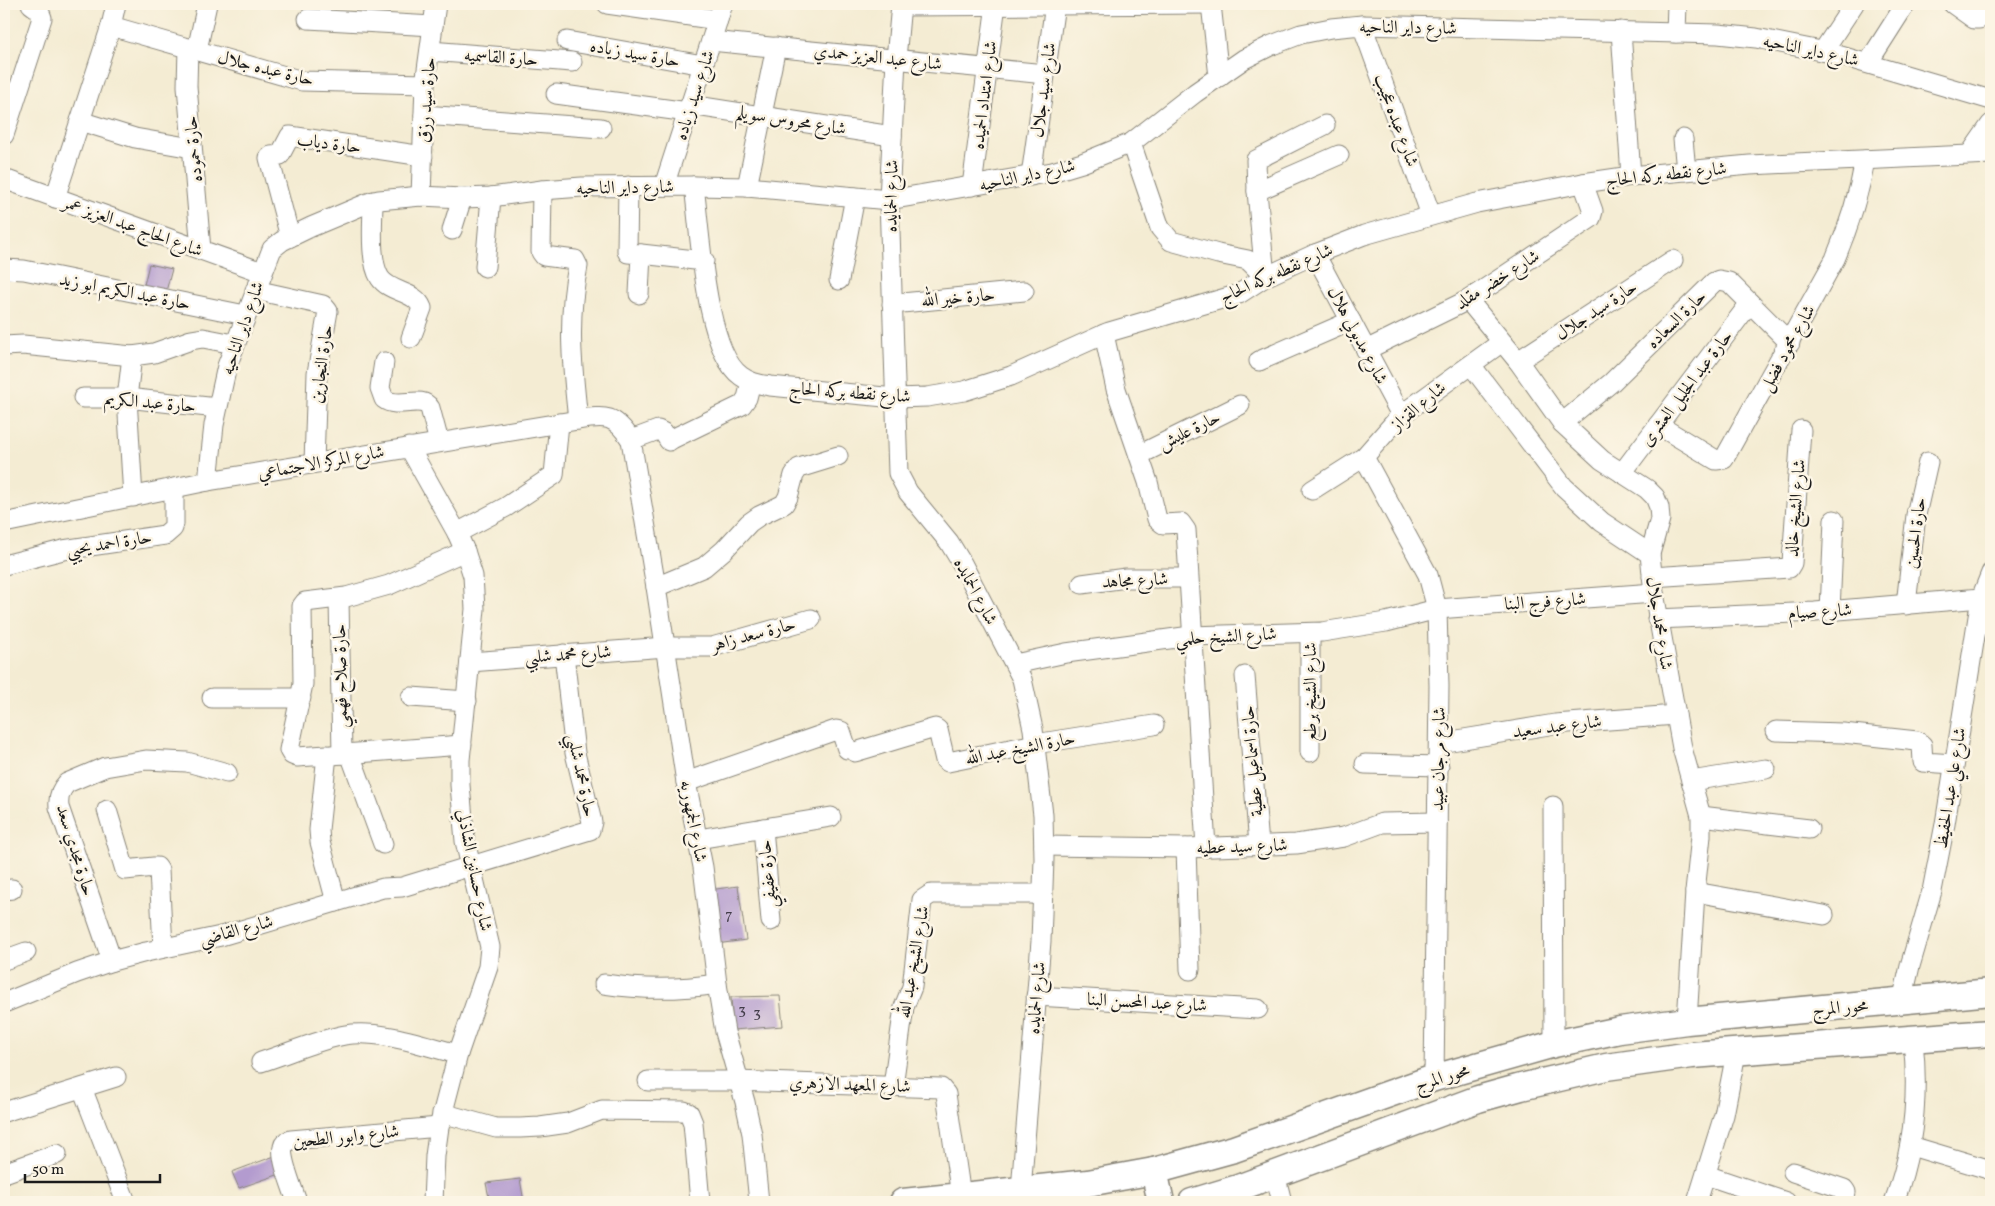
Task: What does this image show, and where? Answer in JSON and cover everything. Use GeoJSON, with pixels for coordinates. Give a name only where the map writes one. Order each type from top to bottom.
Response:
{"type":"FeatureCollection","features":[{"type":"Feature","properties":{"kind":"main road","name":"محور المرج"},"geometry":{"type":"LineString","coordinates":[[903,1202],[1088,1183],[1154,1171],[1234,1149],[1434,1078],[1554,1044],[1620,1030],[1687,1021],[1991,992]]}},
{"type":"Feature","properties":{"kind":"main road","name":"محور المرج"},"geometry":{"type":"LineString","coordinates":[[1192,1202],[1275,1174],[1478,1099],[1520,1086],[1606,1067],[1649,1060],[1991,1033]]}},
{"type":"Feature","properties":{"kind":"main road"},"geometry":{"type":"LineString","coordinates":[[1154,1171],[1161,1202]]}},
{"type":"Feature","properties":{"kind":"street"},"geometry":{"type":"LineString","coordinates":[[5,125],[42,18],[40,10],[31,4]]}},
{"type":"Feature","properties":{"kind":"street"},"geometry":{"type":"LineString","coordinates":[[55,198],[111,26],[116,4]]}},
{"type":"Feature","properties":{"kind":"street","name":"حارة حموده"},"geometry":{"type":"LineString","coordinates":[[201,250],[187,86],[193,49],[207,4]]}},
{"type":"Feature","properties":{"kind":"street","name":"حارة سيد رزق"},"geometry":{"type":"LineString","coordinates":[[421,196],[425,84],[436,4]]}},
{"type":"Feature","properties":{"kind":"street"},"geometry":{"type":"LineString","coordinates":[[607,4],[721,12]]}},
{"type":"Feature","properties":{"kind":"street","name":"شارع امتداد الحميده"},"geometry":{"type":"LineString","coordinates":[[972,186],[996,4]]}},
{"type":"Feature","properties":{"kind":"street","name":"شارع سيد جلال"},"geometry":{"type":"LineString","coordinates":[[1031,176],[1055,4]]}},
{"type":"Feature","properties":{"kind":"street"},"geometry":{"type":"LineString","coordinates":[[901,5],[1211,4],[1219,77]]}},
{"type":"Feature","properties":{"kind":"street"},"geometry":{"type":"LineString","coordinates":[[1676,33],[1677,4]]}},
{"type":"Feature","properties":{"kind":"street"},"geometry":{"type":"LineString","coordinates":[[1823,51],[1854,4]]}},
{"type":"Feature","properties":{"kind":"street"},"geometry":{"type":"LineString","coordinates":[[1953,4],[1974,19],[1979,19],[1991,5]]}},
{"type":"Feature","properties":{"kind":"street","name":"شارع الحمايده"},"geometry":{"type":"LineString","coordinates":[[901,5],[896,59],[889,200],[897,462],[902,483],[954,550],[1025,686],[1035,744],[1043,815],[1041,941],[1020,1190]]}},
{"type":"Feature","properties":{"kind":"street"},"geometry":{"type":"LineString","coordinates":[[1868,63],[1905,5]]}},
{"type":"Feature","properties":{"kind":"street","name":"شارع سيد زياده"},"geometry":{"type":"LineString","coordinates":[[664,186],[721,12]]}},
{"type":"Feature","properties":{"kind":"street"},"geometry":{"type":"LineString","coordinates":[[308,19],[433,26]]}},
{"type":"Feature","properties":{"kind":"street","name":"شارع داير الناحيه"},"geometry":{"type":"LineString","coordinates":[[208,481],[217,408],[234,344],[272,249],[290,237],[373,201],[421,196],[462,198],[542,190],[628,186],[748,188],[889,200],[1031,176],[1082,163],[1131,143],[1219,77],[1272,45],[1301,34],[1331,28],[1362,25],[1718,34],[1756,38],[1823,51],[1991,100]]}},
{"type":"Feature","properties":{"kind":"street","name":"شارع عبده عجيب"},"geometry":{"type":"LineString","coordinates":[[1362,25],[1432,215]]}},
{"type":"Feature","properties":{"kind":"street","name":"حارة عبده جلال"},"geometry":{"type":"LineString","coordinates":[[111,26],[302,81],[425,84]]}},
{"type":"Feature","properties":{"kind":"street"},"geometry":{"type":"LineString","coordinates":[[1621,31],[1631,176]]}},
{"type":"Feature","properties":{"kind":"street","name":"حارة سيد زياده"},"geometry":{"type":"LineString","coordinates":[[567,41],[703,65]]}},
{"type":"Feature","properties":{"kind":"street","name":"شارع عبد العزيز حمدي"},"geometry":{"type":"LineString","coordinates":[[711,41],[1045,74]]}},
{"type":"Feature","properties":{"kind":"street"},"geometry":{"type":"LineString","coordinates":[[748,188],[776,47]]}},
{"type":"Feature","properties":{"kind":"street","name":"حارة القاسميه"},"geometry":{"type":"LineString","coordinates":[[430,51],[572,62]]}},
{"type":"Feature","properties":{"kind":"street","name":"شارع محروس سويلم"},"geometry":{"type":"LineString","coordinates":[[556,94],[762,116],[892,136]]}},
{"type":"Feature","properties":{"kind":"street"},"geometry":{"type":"LineString","coordinates":[[424,115],[601,128]]}},
{"type":"Feature","properties":{"kind":"street"},"geometry":{"type":"LineString","coordinates":[[80,121],[135,138],[192,148]]}},
{"type":"Feature","properties":{"kind":"street"},"geometry":{"type":"LineString","coordinates":[[1970,154],[1991,124]]}},
{"type":"Feature","properties":{"kind":"street"},"geometry":{"type":"LineString","coordinates":[[1265,277],[1255,163],[1259,157],[1325,125]]}},
{"type":"Feature","properties":{"kind":"street","name":"حارة دياب"},"geometry":{"type":"LineString","coordinates":[[290,237],[269,158],[270,156],[280,155],[289,136],[422,156]]}},
{"type":"Feature","properties":{"kind":"street"},"geometry":{"type":"LineString","coordinates":[[1683,140],[1686,172]]}},
{"type":"Feature","properties":{"kind":"street"},"geometry":{"type":"LineString","coordinates":[[1131,143],[1163,234],[1171,241],[1248,260],[1265,277]]}},
{"type":"Feature","properties":{"kind":"street","name":"شارع نقطه بركه الحاج"},"geometry":{"type":"LineString","coordinates":[[694,186],[713,322],[721,349],[731,366],[740,376],[752,382],[770,386],[895,398],[927,397],[964,391],[1011,376],[1104,334],[1239,294],[1265,277],[1314,254],[1364,235],[1477,203],[1583,182],[1631,176],[1750,166],[1991,154]]}},
{"type":"Feature","properties":{"kind":"street"},"geometry":{"type":"LineString","coordinates":[[1257,192],[1339,155]]}},
{"type":"Feature","properties":{"kind":"street","name":"شارع محمود فضل"},"geometry":{"type":"LineString","coordinates":[[1658,426],[1716,460],[1724,460],[1831,267],[1842,243],[1860,191],[1865,160]]}},
{"type":"Feature","properties":{"kind":"street","name":"شارع الحاج عبد العزيز عمر"},"geometry":{"type":"LineString","coordinates":[[4,179],[262,272]]}},
{"type":"Feature","properties":{"kind":"street","name":"شارع خضر مقلد"},"geometry":{"type":"LineString","coordinates":[[1366,350],[1468,300],[1592,218],[1593,211],[1583,182]]}},
{"type":"Feature","properties":{"kind":"street"},"geometry":{"type":"LineString","coordinates":[[628,186],[628,253],[704,261]]}},
{"type":"Feature","properties":{"kind":"street"},"geometry":{"type":"LineString","coordinates":[[542,190],[541,252],[544,256],[575,260],[578,266],[571,317],[571,350],[578,420]]}},
{"type":"Feature","properties":{"kind":"street"},"geometry":{"type":"LineString","coordinates":[[485,267],[491,196]]}},
{"type":"Feature","properties":{"kind":"street"},"geometry":{"type":"LineString","coordinates":[[839,280],[855,197]]}},
{"type":"Feature","properties":{"kind":"street"},"geometry":{"type":"LineString","coordinates":[[452,230],[462,198]]}},
{"type":"Feature","properties":{"kind":"street"},"geometry":{"type":"LineString","coordinates":[[373,201],[373,248],[380,278],[387,285],[417,299],[422,308],[411,338]]}},
{"type":"Feature","properties":{"kind":"street"},"geometry":{"type":"LineString","coordinates":[[639,294],[641,254]]}},
{"type":"Feature","properties":{"kind":"street","name":"شارع مدبولي هلال"},"geometry":{"type":"LineString","coordinates":[[1314,254],[1401,416]]}},
{"type":"Feature","properties":{"kind":"street","name":"حارة سيد جلال"},"geometry":{"type":"LineString","coordinates":[[1518,362],[1673,260]]}},
{"type":"Feature","properties":{"kind":"street","name":"حارة عبد الكريم ابو زيد"},"geometry":{"type":"LineString","coordinates":[[4,269],[24,270],[245,315]]}},
{"type":"Feature","properties":{"kind":"street","name":"حارة السعاده"},"geometry":{"type":"LineString","coordinates":[[1562,424],[1612,382],[1714,282],[1724,280],[1728,282],[1790,343]]}},
{"type":"Feature","properties":{"kind":"street","name":"حارة النجارين"},"geometry":{"type":"LineString","coordinates":[[255,290],[323,305],[328,311],[316,373],[314,463]]}},
{"type":"Feature","properties":{"kind":"street","name":"حارة خير الله"},"geometry":{"type":"LineString","coordinates":[[892,304],[1024,291]]}},
{"type":"Feature","properties":{"kind":"street","name":"شارع محمد جلال"},"geometry":{"type":"LineString","coordinates":[[1468,300],[1518,362],[1562,424],[1602,460],[1647,489],[1655,497],[1659,507],[1660,519],[1650,554],[1657,619],[1676,715],[1701,816],[1687,1021]]}},
{"type":"Feature","properties":{"kind":"street","name":"حارة عبد الجليل العشرى"},"geometry":{"type":"LineString","coordinates":[[1622,473],[1750,303]]}},
{"type":"Feature","properties":{"kind":"street"},"geometry":{"type":"LineString","coordinates":[[1260,361],[1350,321]]}},
{"type":"Feature","properties":{"kind":"street"},"geometry":{"type":"LineString","coordinates":[[1104,334],[1116,389],[1139,455],[1159,522],[1163,524],[1181,523],[1185,527],[1206,847]]}},
{"type":"Feature","properties":{"kind":"street"},"geometry":{"type":"LineString","coordinates":[[4,346],[23,345],[132,356],[154,353],[191,340],[203,338],[234,344]]}},
{"type":"Feature","properties":{"kind":"street","name":"شارع القزاز"},"geometry":{"type":"LineString","coordinates":[[1312,490],[1364,457],[1401,416],[1502,342]]}},
{"type":"Feature","properties":{"kind":"street"},"geometry":{"type":"LineString","coordinates":[[132,356],[127,398],[133,497]]}},
{"type":"Feature","properties":{"kind":"street"},"geometry":{"type":"LineString","coordinates":[[384,362],[380,388],[384,399],[394,404],[428,403],[439,442]]}},
{"type":"Feature","properties":{"kind":"street"},"geometry":{"type":"LineString","coordinates":[[1471,365],[1564,487],[1602,522],[1650,554]]}},
{"type":"Feature","properties":{"kind":"street"},"geometry":{"type":"LineString","coordinates":[[631,440],[658,430],[664,433],[669,440],[672,439],[742,405],[747,398],[752,382]]}},
{"type":"Feature","properties":{"kind":"street","name":"حارة عبد الكريم"},"geometry":{"type":"LineString","coordinates":[[82,398],[127,398],[217,408]]}},
{"type":"Feature","properties":{"kind":"street","name":"حارة عليش"},"geometry":{"type":"LineString","coordinates":[[1139,455],[1240,405]]}},
{"type":"Feature","properties":{"kind":"street","name":"شارع المركز الاجتماعي"},"geometry":{"type":"LineString","coordinates":[[4,523],[208,481],[578,420],[607,417],[620,424],[631,440]]}},
{"type":"Feature","properties":{"kind":"street"},"geometry":{"type":"LineString","coordinates":[[457,533],[497,512],[554,475],[559,423]]}},
{"type":"Feature","properties":{"kind":"street","name":"شارع الشيخ خالد"},"geometry":{"type":"LineString","coordinates":[[1653,585],[1789,568],[1792,563],[1801,430]]}},
{"type":"Feature","properties":{"kind":"street","name":"شارع الجمهوريه"},"geometry":{"type":"LineString","coordinates":[[631,440],[666,647],[686,782],[703,867],[717,984],[725,1032],[752,1134],[759,1202]]}},
{"type":"Feature","properties":{"kind":"street","name":"شارع حسانين الشاذلي"},"geometry":{"type":"LineString","coordinates":[[409,447],[457,533],[465,551],[475,594],[462,745],[461,804],[465,841],[490,947],[488,967],[458,1054],[441,1120],[435,1156],[433,1202]]}},
{"type":"Feature","properties":{"kind":"street"},"geometry":{"type":"LineString","coordinates":[[656,587],[704,567],[724,550],[749,523],[784,504],[794,475],[799,468],[838,456]]}},
{"type":"Feature","properties":{"kind":"street","name":"شارع مرجان عبيد"},"geometry":{"type":"LineString","coordinates":[[1364,457],[1428,575],[1437,609],[1439,743],[1434,1078]]}},
{"type":"Feature","properties":{"kind":"street","name":"حارة الحسين"},"geometry":{"type":"LineString","coordinates":[[1906,605],[1916,515],[1928,462]]}},
{"type":"Feature","properties":{"kind":"street","name":"حارة احمد يحيي"},"geometry":{"type":"LineString","coordinates":[[4,565],[63,550],[165,535],[173,528],[174,524],[174,488]]}},
{"type":"Feature","properties":{"kind":"street"},"geometry":{"type":"LineString","coordinates":[[1830,611],[1834,520]]}},
{"type":"Feature","properties":{"kind":"street"},"geometry":{"type":"LineString","coordinates":[[462,745],[297,757],[290,753],[289,747],[301,698],[304,667],[302,606],[305,602],[339,598],[389,585],[465,551]]}},
{"type":"Feature","properties":{"kind":"street","name":"شارع علي عبد الحفيظ"},"geometry":{"type":"LineString","coordinates":[[1902,1001],[1932,891],[1986,591],[1991,573]]}},
{"type":"Feature","properties":{"kind":"street","name":"شارع مجاهد"},"geometry":{"type":"LineString","coordinates":[[1082,584],[1126,578],[1188,578]]}},
{"type":"Feature","properties":{"kind":"street","name":"شارع فرج البنا"},"geometry":{"type":"LineString","coordinates":[[1437,609],[1653,585]]}},
{"type":"Feature","properties":{"kind":"street","name":"شارع صيام"},"geometry":{"type":"LineString","coordinates":[[1657,619],[1830,611],[1906,605],[1986,591]]}},
{"type":"Feature","properties":{"kind":"street","name":"حارة صلاح فهمي"},"geometry":{"type":"LineString","coordinates":[[339,598],[340,754]]}},
{"type":"Feature","properties":{"kind":"street","name":"شارع الشيخ حلمي"},"geometry":{"type":"LineString","coordinates":[[1015,664],[1066,653],[1191,636],[1310,632],[1358,628],[1437,609]]}},
{"type":"Feature","properties":{"kind":"street","name":"حارة سعد زاهر"},"geometry":{"type":"LineString","coordinates":[[666,647],[704,648],[719,646],[811,619]]}},
{"type":"Feature","properties":{"kind":"street","name":"شارع الشيخ برطع"},"geometry":{"type":"LineString","coordinates":[[1310,632],[1310,752]]}},
{"type":"Feature","properties":{"kind":"street","name":"شارع محمد شلبي"},"geometry":{"type":"LineString","coordinates":[[470,662],[666,647]]}},
{"type":"Feature","properties":{"kind":"street","name":"حارة محمد شلبي"},"geometry":{"type":"LineString","coordinates":[[471,866],[590,830],[592,826],[575,753],[564,654]]}},
{"type":"Feature","properties":{"kind":"street","name":"حارة اسماعيل عطية"},"geometry":{"type":"LineString","coordinates":[[1245,676],[1259,845]]}},
{"type":"Feature","properties":{"kind":"street"},"geometry":{"type":"LineString","coordinates":[[411,697],[466,701]]}},
{"type":"Feature","properties":{"kind":"street"},"geometry":{"type":"LineString","coordinates":[[212,698],[301,698]]}},
{"type":"Feature","properties":{"kind":"street","name":"شارع عبد سعيد"},"geometry":{"type":"LineString","coordinates":[[1439,743],[1554,724],[1676,715]]}},
{"type":"Feature","properties":{"kind":"street","name":"حارة الشيخ عبد الله"},"geometry":{"type":"LineString","coordinates":[[686,782],[836,730],[841,731],[851,751],[936,728],[946,762],[1035,744],[1154,724]]}},
{"type":"Feature","properties":{"kind":"street"},"geometry":{"type":"LineString","coordinates":[[1776,730],[1843,733],[1917,741],[1922,745],[1923,762],[1954,764]]}},
{"type":"Feature","properties":{"kind":"street"},"geometry":{"type":"LineString","coordinates":[[340,754],[383,844]]}},
{"type":"Feature","properties":{"kind":"street"},"geometry":{"type":"LineString","coordinates":[[336,902],[320,842],[319,830],[340,754]]}},
{"type":"Feature","properties":{"kind":"street","name":"حارة مجدي سعد"},"geometry":{"type":"LineString","coordinates":[[112,961],[59,807],[59,794],[67,783],[105,767],[146,760],[187,762],[227,773]]}},
{"type":"Feature","properties":{"kind":"street"},"geometry":{"type":"LineString","coordinates":[[1365,764],[1438,766]]}},
{"type":"Feature","properties":{"kind":"street"},"geometry":{"type":"LineString","coordinates":[[1691,781],[1766,769]]}},
{"type":"Feature","properties":{"kind":"street"},"geometry":{"type":"LineString","coordinates":[[1553,806],[1554,1044]]}},
{"type":"Feature","properties":{"kind":"street"},"geometry":{"type":"LineString","coordinates":[[107,810],[125,870],[154,867],[157,867],[159,870],[163,948]]}},
{"type":"Feature","properties":{"kind":"street"},"geometry":{"type":"LineString","coordinates":[[1701,816],[1809,829]]}},
{"type":"Feature","properties":{"kind":"street","name":"حارة عفيفي"},"geometry":{"type":"LineString","coordinates":[[698,839],[831,817]]}},
{"type":"Feature","properties":{"kind":"street","name":"شارع سيد عطيه"},"geometry":{"type":"LineString","coordinates":[[1044,846],[1186,848],[1296,844],[1344,837],[1382,823],[1437,822]]}},
{"type":"Feature","properties":{"kind":"street","name":"حارة عفيفي"},"geometry":{"type":"LineString","coordinates":[[763,828],[771,920]]}},
{"type":"Feature","properties":{"kind":"street"},"geometry":{"type":"LineString","coordinates":[[1186,848],[1190,970]]}},
{"type":"Feature","properties":{"kind":"street","name":"شارع القاضي"},"geometry":{"type":"LineString","coordinates":[[4,1003],[77,972],[112,961],[221,936],[383,888],[402,887],[471,866]]}},
{"type":"Feature","properties":{"kind":"street"},"geometry":{"type":"LineString","coordinates":[[1695,892],[1824,915]]}},
{"type":"Feature","properties":{"kind":"street","name":"شارع الشيخ عبد الله"},"geometry":{"type":"LineString","coordinates":[[893,1086],[904,1007],[912,988],[922,900],[931,894],[1042,894]]}},
{"type":"Feature","properties":{"kind":"street"},"geometry":{"type":"LineString","coordinates":[[4,960],[26,952]]}},
{"type":"Feature","properties":{"kind":"street"},"geometry":{"type":"LineString","coordinates":[[604,984],[632,989],[660,990],[689,989],[717,984]]}},
{"type":"Feature","properties":{"kind":"street","name":"شارع عبد المحسن البنا"},"geometry":{"type":"LineString","coordinates":[[1036,996],[1258,1009]]}},
{"type":"Feature","properties":{"kind":"street"},"geometry":{"type":"LineString","coordinates":[[261,1062],[345,1035],[364,1034],[382,1036],[458,1054]]}},
{"type":"Feature","properties":{"kind":"street"},"geometry":{"type":"LineString","coordinates":[[1894,1202],[1911,1146],[1916,1074],[1913,1040]]}},
{"type":"Feature","properties":{"kind":"street"},"geometry":{"type":"LineString","coordinates":[[1697,1202],[1724,1115],[1736,1053]]}},
{"type":"Feature","properties":{"kind":"street"},"geometry":{"type":"LineString","coordinates":[[4,1112],[116,1077]]}},
{"type":"Feature","properties":{"kind":"street","name":"شارع المعهد الازهري"},"geometry":{"type":"LineString","coordinates":[[648,1081],[737,1081],[938,1087],[944,1090],[961,1196]]}},
{"type":"Feature","properties":{"kind":"street"},"geometry":{"type":"LineString","coordinates":[[82,1088],[126,1202]]}},
{"type":"Feature","properties":{"kind":"street"},"geometry":{"type":"LineString","coordinates":[[441,1120],[496,1128],[520,1128],[568,1123],[602,1110],[684,1111],[692,1117],[700,1202]]}},
{"type":"Feature","properties":{"kind":"street","name":"شارع وابور الطحين"},"geometry":{"type":"LineString","coordinates":[[297,1202],[283,1156],[283,1145],[285,1142],[441,1120]]}},
{"type":"Feature","properties":{"kind":"street"},"geometry":{"type":"LineString","coordinates":[[1911,1146],[1991,1170]]}},
{"type":"Feature","properties":{"kind":"street"},"geometry":{"type":"LineString","coordinates":[[4,1173],[57,1154]]}},
{"type":"Feature","properties":{"kind":"street"},"geometry":{"type":"LineString","coordinates":[[1793,1172],[1844,1189],[1846,1194],[1844,1202]]}},
{"type":"Feature","properties":{"kind":"street"},"geometry":{"type":"LineString","coordinates":[[1275,1174],[1282,1202]]}},
{"type":"Feature","properties":{"kind":"street"},"geometry":{"type":"LineString","coordinates":[[1706,1175],[1786,1202]]}},
{"type":"Feature","properties":{"kind":"building"},"geometry":{"type":"Polygon","coordinates":[[[149,264],[172,269],[165,295],[143,289],[149,264]]]}},
{"type":"Feature","properties":{"kind":"building"},"geometry":{"type":"Polygon","coordinates":[[[738,886],[746,940],[716,944],[709,890],[738,886]]]}},
{"type":"Feature","properties":{"kind":"building"},"geometry":{"type":"Polygon","coordinates":[[[780,996],[783,1026],[733,1030],[731,997],[780,996]]]}},
{"type":"Feature","properties":{"kind":"building"},"geometry":{"type":"Polygon","coordinates":[[[280,1154],[286,1172],[239,1188],[232,1172],[280,1154]]]}},
{"type":"Feature","properties":{"kind":"building"},"geometry":{"type":"Polygon","coordinates":[[[520,1179],[524,1202],[490,1202],[486,1183],[520,1179]]]}}]}
